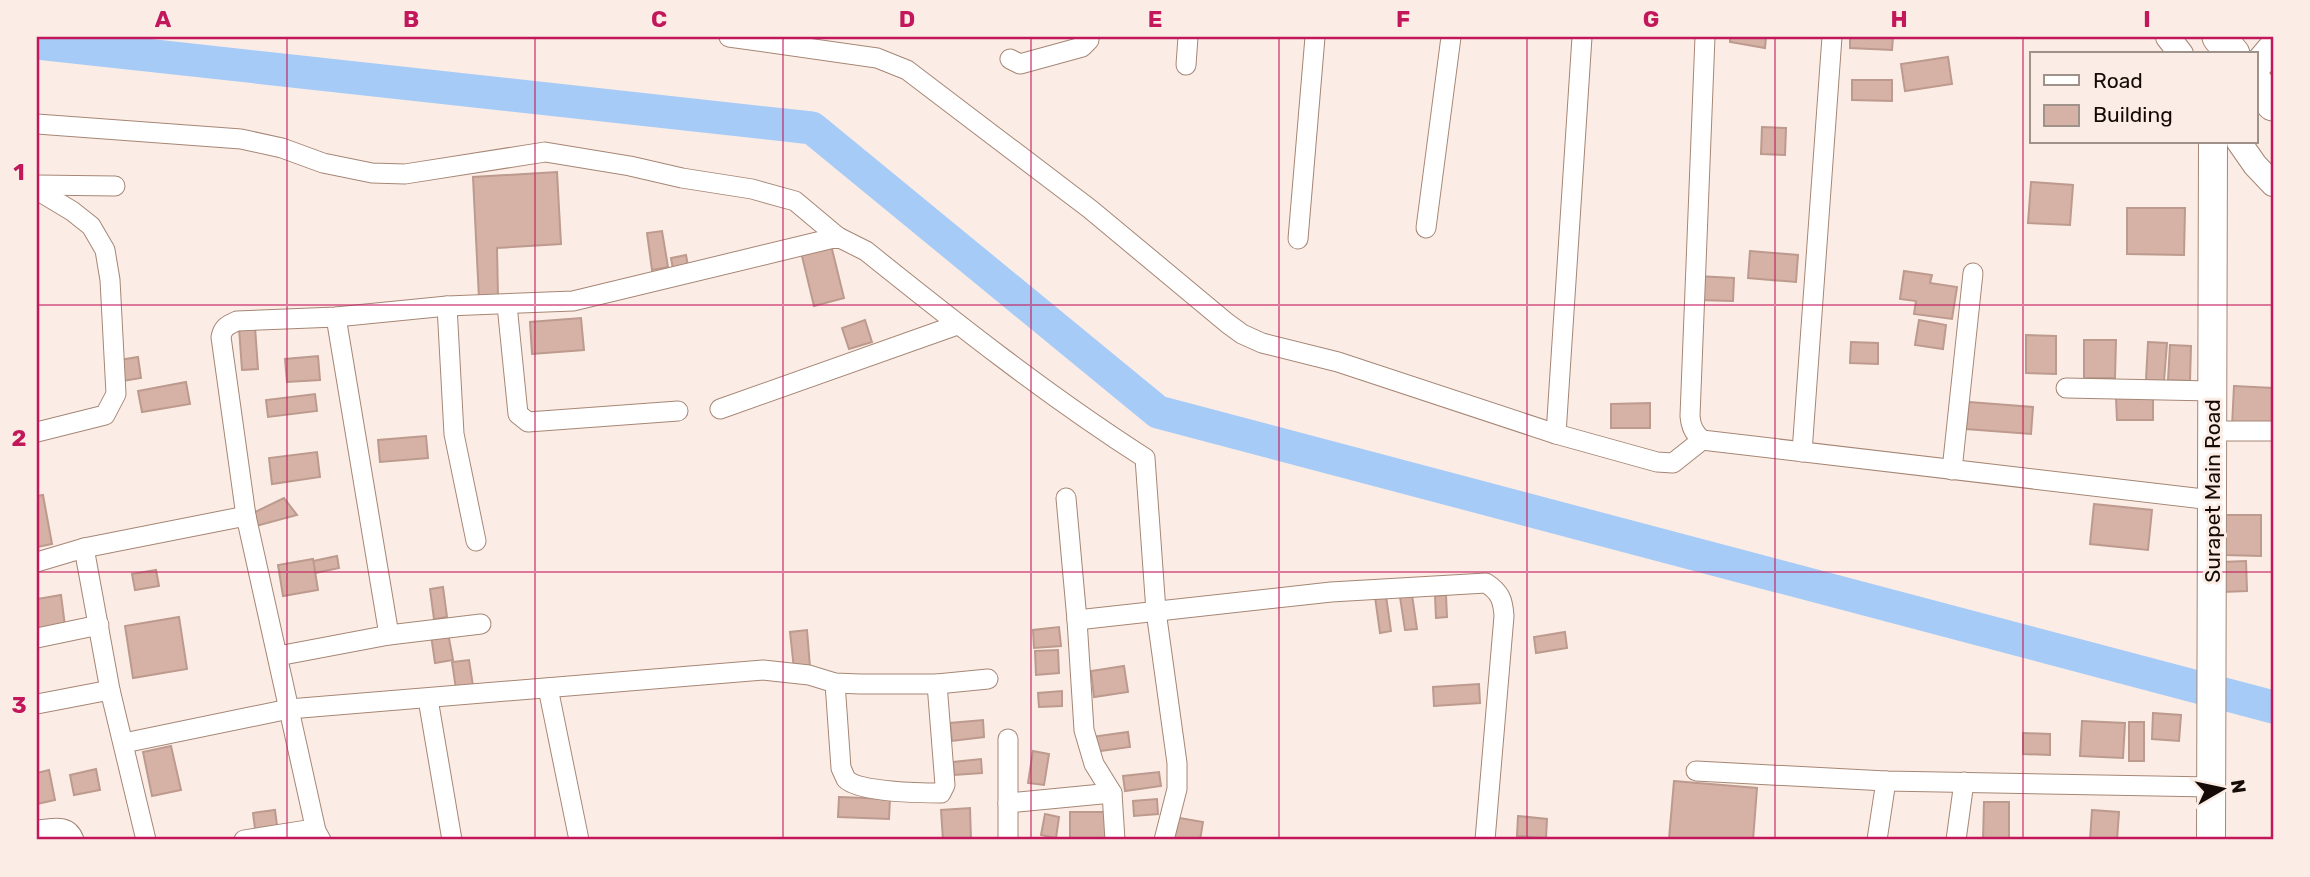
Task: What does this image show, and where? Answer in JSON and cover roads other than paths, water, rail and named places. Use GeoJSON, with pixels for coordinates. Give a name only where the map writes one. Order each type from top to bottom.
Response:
{"type":"FeatureCollection","features":[{"type":"Feature","properties":{"kind":"main road"},"geometry":{"type":"LineString","coordinates":[[2258,65],[2273,47]]}},
{"type":"Feature","properties":{"kind":"main road","name":"Surapet Main Road"},"geometry":{"type":"LineString","coordinates":[[2211,840],[2213,144]]}},
{"type":"Feature","properties":{"kind":"street"},"geometry":{"type":"LineString","coordinates":[[730,37],[877,58],[907,69],[1090,209],[1242,334],[1262,343],[1338,362],[1556,434],[1666,464],[1680,459],[1702,440]]}},
{"type":"Feature","properties":{"kind":"street"},"geometry":{"type":"LineString","coordinates":[[1010,60],[1020,64],[1082,47],[1089,37]]}},
{"type":"Feature","properties":{"kind":"street"},"geometry":{"type":"LineString","coordinates":[[1186,65],[1188,37]]}},
{"type":"Feature","properties":{"kind":"street"},"geometry":{"type":"LineString","coordinates":[[1298,239],[1315,37]]}},
{"type":"Feature","properties":{"kind":"street"},"geometry":{"type":"LineString","coordinates":[[1426,228],[1451,37]]}},
{"type":"Feature","properties":{"kind":"street"},"geometry":{"type":"LineString","coordinates":[[1556,434],[1582,37]]}},
{"type":"Feature","properties":{"kind":"street"},"geometry":{"type":"LineString","coordinates":[[1705,37],[1690,416],[1691,427],[1702,440],[2212,500]]}},
{"type":"Feature","properties":{"kind":"street"},"geometry":{"type":"LineString","coordinates":[[1802,452],[1832,37]]}},
{"type":"Feature","properties":{"kind":"street"},"geometry":{"type":"LineString","coordinates":[[2168,37],[2179,52]]}},
{"type":"Feature","properties":{"kind":"street"},"geometry":{"type":"LineString","coordinates":[[37,124],[242,139],[282,148],[323,163],[372,173],[405,174],[545,152],[682,178],[752,188],[795,201],[838,237],[866,251],[957,325],[1066,407],[1145,458],[1156,611],[1177,762],[1177,789],[1164,840]]}},
{"type":"Feature","properties":{"kind":"street"},"geometry":{"type":"LineString","coordinates":[[2240,144],[2273,184]]}},
{"type":"Feature","properties":{"kind":"street"},"geometry":{"type":"LineString","coordinates":[[37,188],[115,186]]}},
{"type":"Feature","properties":{"kind":"street"},"geometry":{"type":"LineString","coordinates":[[37,188],[91,226],[105,250],[110,280],[116,394],[105,415],[37,432]]}},
{"type":"Feature","properties":{"kind":"street"},"geometry":{"type":"LineString","coordinates":[[318,836],[246,516],[223,354],[222,329],[237,321],[336,317],[447,306],[573,301],[838,237]]}},
{"type":"Feature","properties":{"kind":"street"},"geometry":{"type":"LineString","coordinates":[[1952,470],[1973,273]]}},
{"type":"Feature","properties":{"kind":"street"},"geometry":{"type":"LineString","coordinates":[[507,305],[518,414],[528,422],[678,411]]}},
{"type":"Feature","properties":{"kind":"street"},"geometry":{"type":"LineString","coordinates":[[447,306],[454,434],[476,541]]}},
{"type":"Feature","properties":{"kind":"street"},"geometry":{"type":"LineString","coordinates":[[336,317],[388,635]]}},
{"type":"Feature","properties":{"kind":"street"},"geometry":{"type":"LineString","coordinates":[[720,409],[957,325]]}},
{"type":"Feature","properties":{"kind":"street"},"geometry":{"type":"LineString","coordinates":[[2066,388],[2212,391]]}},
{"type":"Feature","properties":{"kind":"street"},"geometry":{"type":"LineString","coordinates":[[2212,432],[2273,431]]}},
{"type":"Feature","properties":{"kind":"street"},"geometry":{"type":"LineString","coordinates":[[1066,498],[1084,730],[1094,764],[1112,793],[1115,840]]}},
{"type":"Feature","properties":{"kind":"street"},"geometry":{"type":"LineString","coordinates":[[37,562],[85,548],[246,516]]}},
{"type":"Feature","properties":{"kind":"street"},"geometry":{"type":"LineString","coordinates":[[85,548],[110,690],[146,840]]}},
{"type":"Feature","properties":{"kind":"street"},"geometry":{"type":"LineString","coordinates":[[1077,620],[1344,591],[1486,583],[1497,590],[1503,601],[1504,616],[1485,840]]}},
{"type":"Feature","properties":{"kind":"street"},"geometry":{"type":"LineString","coordinates":[[278,656],[388,635],[481,624]]}},
{"type":"Feature","properties":{"kind":"street"},"geometry":{"type":"LineString","coordinates":[[37,638],[99,625]]}},
{"type":"Feature","properties":{"kind":"street"},"geometry":{"type":"LineString","coordinates":[[124,743],[289,709],[763,670],[809,675],[835,683],[937,684],[988,680]]}},
{"type":"Feature","properties":{"kind":"street"},"geometry":{"type":"LineString","coordinates":[[835,683],[841,768],[845,778],[866,787],[941,793],[945,785],[937,684]]}},
{"type":"Feature","properties":{"kind":"street"},"geometry":{"type":"LineString","coordinates":[[548,688],[579,840]]}},
{"type":"Feature","properties":{"kind":"street"},"geometry":{"type":"LineString","coordinates":[[37,704],[110,690]]}},
{"type":"Feature","properties":{"kind":"street"},"geometry":{"type":"LineString","coordinates":[[428,699],[452,840]]}},
{"type":"Feature","properties":{"kind":"street"},"geometry":{"type":"LineString","coordinates":[[1007,840],[1008,739]]}},
{"type":"Feature","properties":{"kind":"street"},"geometry":{"type":"LineString","coordinates":[[1696,771],[1886,781],[2211,787]]}},
{"type":"Feature","properties":{"kind":"street"},"geometry":{"type":"LineString","coordinates":[[1877,840],[1886,781]]}},
{"type":"Feature","properties":{"kind":"street"},"geometry":{"type":"LineString","coordinates":[[1956,840],[1964,782]]}},
{"type":"Feature","properties":{"kind":"street"},"geometry":{"type":"LineString","coordinates":[[1008,803],[1112,793]]}},
{"type":"Feature","properties":{"kind":"street"},"geometry":{"type":"LineString","coordinates":[[37,830],[65,828],[70,831],[74,840]]}},
{"type":"Feature","properties":{"kind":"street"},"geometry":{"type":"LineString","coordinates":[[244,840],[307,830],[318,836]]}},
{"type":"Feature","properties":{"kind":"waterway"},"geometry":{"type":"LineString","coordinates":[[37,43],[812,128],[1158,412],[2273,707]]}}]}
